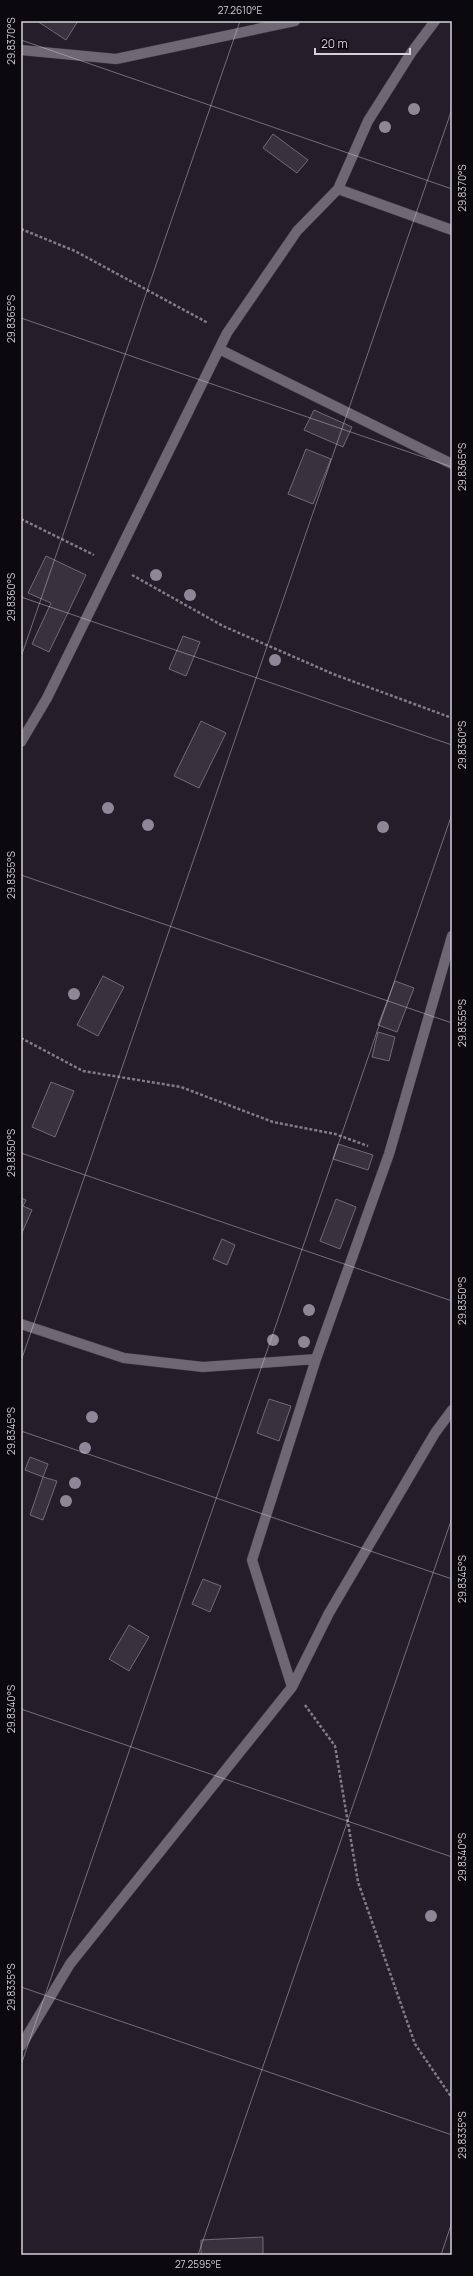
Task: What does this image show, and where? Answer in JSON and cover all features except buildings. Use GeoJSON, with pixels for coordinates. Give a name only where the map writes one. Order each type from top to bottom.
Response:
{"type":"FeatureCollection","features":[{"type":"Feature","properties":{"kind":"street"},"geometry":{"type":"LineString","coordinates":[[21,50],[116,59],[295,21]]}},
{"type":"Feature","properties":{"kind":"street"},"geometry":{"type":"LineString","coordinates":[[21,742],[47,698],[228,333],[297,231],[338,189],[368,121],[411,53],[435,21]]}},
{"type":"Feature","properties":{"kind":"street"},"geometry":{"type":"LineString","coordinates":[[338,189],[452,230]]}},
{"type":"Feature","properties":{"kind":"street"},"geometry":{"type":"LineString","coordinates":[[219,349],[452,464]]}},
{"type":"Feature","properties":{"kind":"street"},"geometry":{"type":"LineString","coordinates":[[292,1687],[252,1560],[316,1359],[389,1154],[452,936]]}},
{"type":"Feature","properties":{"kind":"street"},"geometry":{"type":"LineString","coordinates":[[21,1324],[124,1358],[203,1367],[316,1359]]}},
{"type":"Feature","properties":{"kind":"street"},"geometry":{"type":"LineString","coordinates":[[21,2046],[70,1964],[292,1687],[329,1613],[435,1433],[452,1410]]}},
{"type":"Feature","properties":{"kind":"path"},"geometry":{"type":"LineString","coordinates":[[21,229],[75,252],[228,333]]}},
{"type":"Feature","properties":{"kind":"path"},"geometry":{"type":"LineString","coordinates":[[21,519],[113,565],[223,626],[333,674],[452,718]]}},
{"type":"Feature","properties":{"kind":"path"},"geometry":{"type":"LineString","coordinates":[[21,1039],[83,1071],[181,1087],[273,1122],[335,1134],[389,1154]]}},
{"type":"Feature","properties":{"kind":"path"},"geometry":{"type":"LineString","coordinates":[[292,1687],[334,1746],[358,1882],[415,2044],[452,2098]]}}]}
